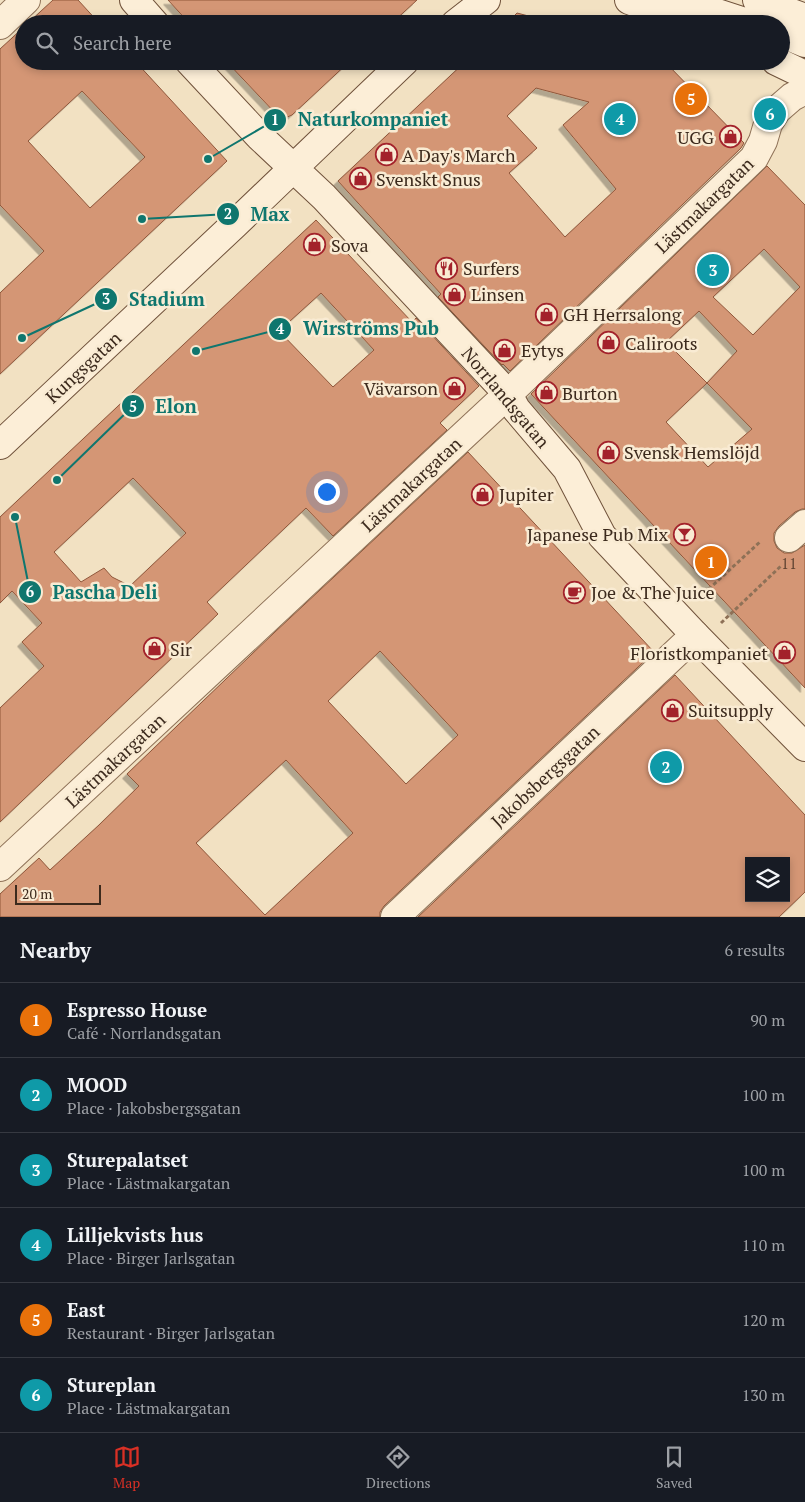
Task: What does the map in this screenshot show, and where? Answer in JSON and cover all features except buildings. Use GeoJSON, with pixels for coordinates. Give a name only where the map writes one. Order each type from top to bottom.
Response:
{"type":"FeatureCollection","features":[{"type":"Feature","properties":{"kind":"street"},"geometry":{"type":"LineString","coordinates":[[0,25],[26,0]]}},
{"type":"Feature","properties":{"kind":"street"},"geometry":{"type":"LineString","coordinates":[[134,0],[147,15]]}},
{"type":"Feature","properties":{"kind":"street"},"geometry":{"type":"LineString","coordinates":[[445,15],[456,0]]}},
{"type":"Feature","properties":{"kind":"street"},"geometry":{"type":"LineString","coordinates":[[467,15],[486,0]]}},
{"type":"Feature","properties":{"kind":"street"},"geometry":{"type":"LineString","coordinates":[[629,0],[670,15]]}},
{"type":"Feature","properties":{"kind":"street"},"geometry":{"type":"LineString","coordinates":[[677,0],[723,15]]}},
{"type":"Feature","properties":{"kind":"street"},"geometry":{"type":"LineString","coordinates":[[757,0],[805,18]]}},
{"type":"Feature","properties":{"kind":"street"},"geometry":{"type":"LineString","coordinates":[[790,37],[805,43]]}},
{"type":"Feature","properties":{"kind":"street"},"geometry":{"type":"LineString","coordinates":[[790,67],[805,74]]}},
{"type":"Feature","properties":{"kind":"street","name":"Norrlandsgatan"},"geometry":{"type":"LineString","coordinates":[[197,70],[245,122],[324,197],[508,394],[516,409],[567,468],[602,536],[805,746]]}},
{"type":"Feature","properties":{"kind":"street","name":"Kungsgatan"},"geometry":{"type":"LineString","coordinates":[[0,444],[221,238],[395,70]]}},
{"type":"Feature","properties":{"kind":"street","name":"Lästmakargatan"},"geometry":{"type":"LineString","coordinates":[[0,867],[508,394],[754,158],[768,124],[777,110],[792,97],[805,90]]}},
{"type":"Feature","properties":{"kind":"street","name":"Jakobsbergsgatan"},"geometry":{"type":"LineString","coordinates":[[395,917],[692,631]]}},
{"type":"Feature","properties":{"kind":"path"},"geometry":{"type":"LineString","coordinates":[[773,530],[797,531],[796,552],[692,631],[773,530]]}},
{"type":"Feature","properties":{"kind":"place","name":"East"},"geometry":{"type":"Point","coordinates":[691,99]}},
{"type":"Feature","properties":{"kind":"place","name":"Stureplan"},"geometry":{"type":"Point","coordinates":[770,114]}},
{"type":"Feature","properties":{"kind":"place","name":"Lilljekvists hus"},"geometry":{"type":"Point","coordinates":[620,119]}},
{"type":"Feature","properties":{"kind":"place","name":"UGG"},"geometry":{"type":"Point","coordinates":[730,137]}},
{"type":"Feature","properties":{"kind":"place","name":"A Day's March"},"geometry":{"type":"Point","coordinates":[386,155]}},
{"type":"Feature","properties":{"kind":"place","name":"Naturkompaniet"},"geometry":{"type":"Point","coordinates":[208,159]}},
{"type":"Feature","properties":{"kind":"place","name":"Svenskt Snus"},"geometry":{"type":"Point","coordinates":[360,179]}},
{"type":"Feature","properties":{"kind":"place","name":"Max"},"geometry":{"type":"Point","coordinates":[142,219]}},
{"type":"Feature","properties":{"kind":"place","name":"Sova"},"geometry":{"type":"Point","coordinates":[315,245]}},
{"type":"Feature","properties":{"kind":"place","name":"Surfers"},"geometry":{"type":"Point","coordinates":[447,268]}},
{"type":"Feature","properties":{"kind":"place","name":"Sturepalatset"},"geometry":{"type":"Point","coordinates":[713,270]}},
{"type":"Feature","properties":{"kind":"place","name":"Linsen"},"geometry":{"type":"Point","coordinates":[455,294]}},
{"type":"Feature","properties":{"kind":"place","name":"GH Herrsalong"},"geometry":{"type":"Point","coordinates":[547,314]}},
{"type":"Feature","properties":{"kind":"place","name":"Stadium"},"geometry":{"type":"Point","coordinates":[22,338]}},
{"type":"Feature","properties":{"kind":"place","name":"Caliroots"},"geometry":{"type":"Point","coordinates":[609,343]}},
{"type":"Feature","properties":{"kind":"place","name":"Eytys"},"geometry":{"type":"Point","coordinates":[505,350]}},
{"type":"Feature","properties":{"kind":"place","name":"Wirströms Pub"},"geometry":{"type":"Point","coordinates":[196,351]}},
{"type":"Feature","properties":{"kind":"place","name":"Vävarson"},"geometry":{"type":"Point","coordinates":[454,388]}},
{"type":"Feature","properties":{"kind":"place","name":"Burton"},"geometry":{"type":"Point","coordinates":[546,393]}},
{"type":"Feature","properties":{"kind":"place","name":"Svensk Hemslöjd"},"geometry":{"type":"Point","coordinates":[608,452]}},
{"type":"Feature","properties":{"kind":"place","name":"Elon"},"geometry":{"type":"Point","coordinates":[57,480]}},
{"type":"Feature","properties":{"kind":"place","name":"Jupiter"},"geometry":{"type":"Point","coordinates":[483,494]}},
{"type":"Feature","properties":{"kind":"place","name":"Pascha Deli"},"geometry":{"type":"Point","coordinates":[15,517]}},
{"type":"Feature","properties":{"kind":"place","name":"Japanese Pub Mix"},"geometry":{"type":"Point","coordinates":[684,534]}},
{"type":"Feature","properties":{"kind":"place","name":"Espresso House"},"geometry":{"type":"Point","coordinates":[711,562]}},
{"type":"Feature","properties":{"kind":"place","name":"Joe & The Juice"},"geometry":{"type":"Point","coordinates":[575,592]}},
{"type":"Feature","properties":{"kind":"place","name":"Sir"},"geometry":{"type":"Point","coordinates":[154,649]}},
{"type":"Feature","properties":{"kind":"place","name":"Floristkompaniet"},"geometry":{"type":"Point","coordinates":[784,653]}},
{"type":"Feature","properties":{"kind":"place","name":"Suitsupply"},"geometry":{"type":"Point","coordinates":[672,710]}},
{"type":"Feature","properties":{"kind":"place","name":"MOOD"},"geometry":{"type":"Point","coordinates":[666,767]}}]}
